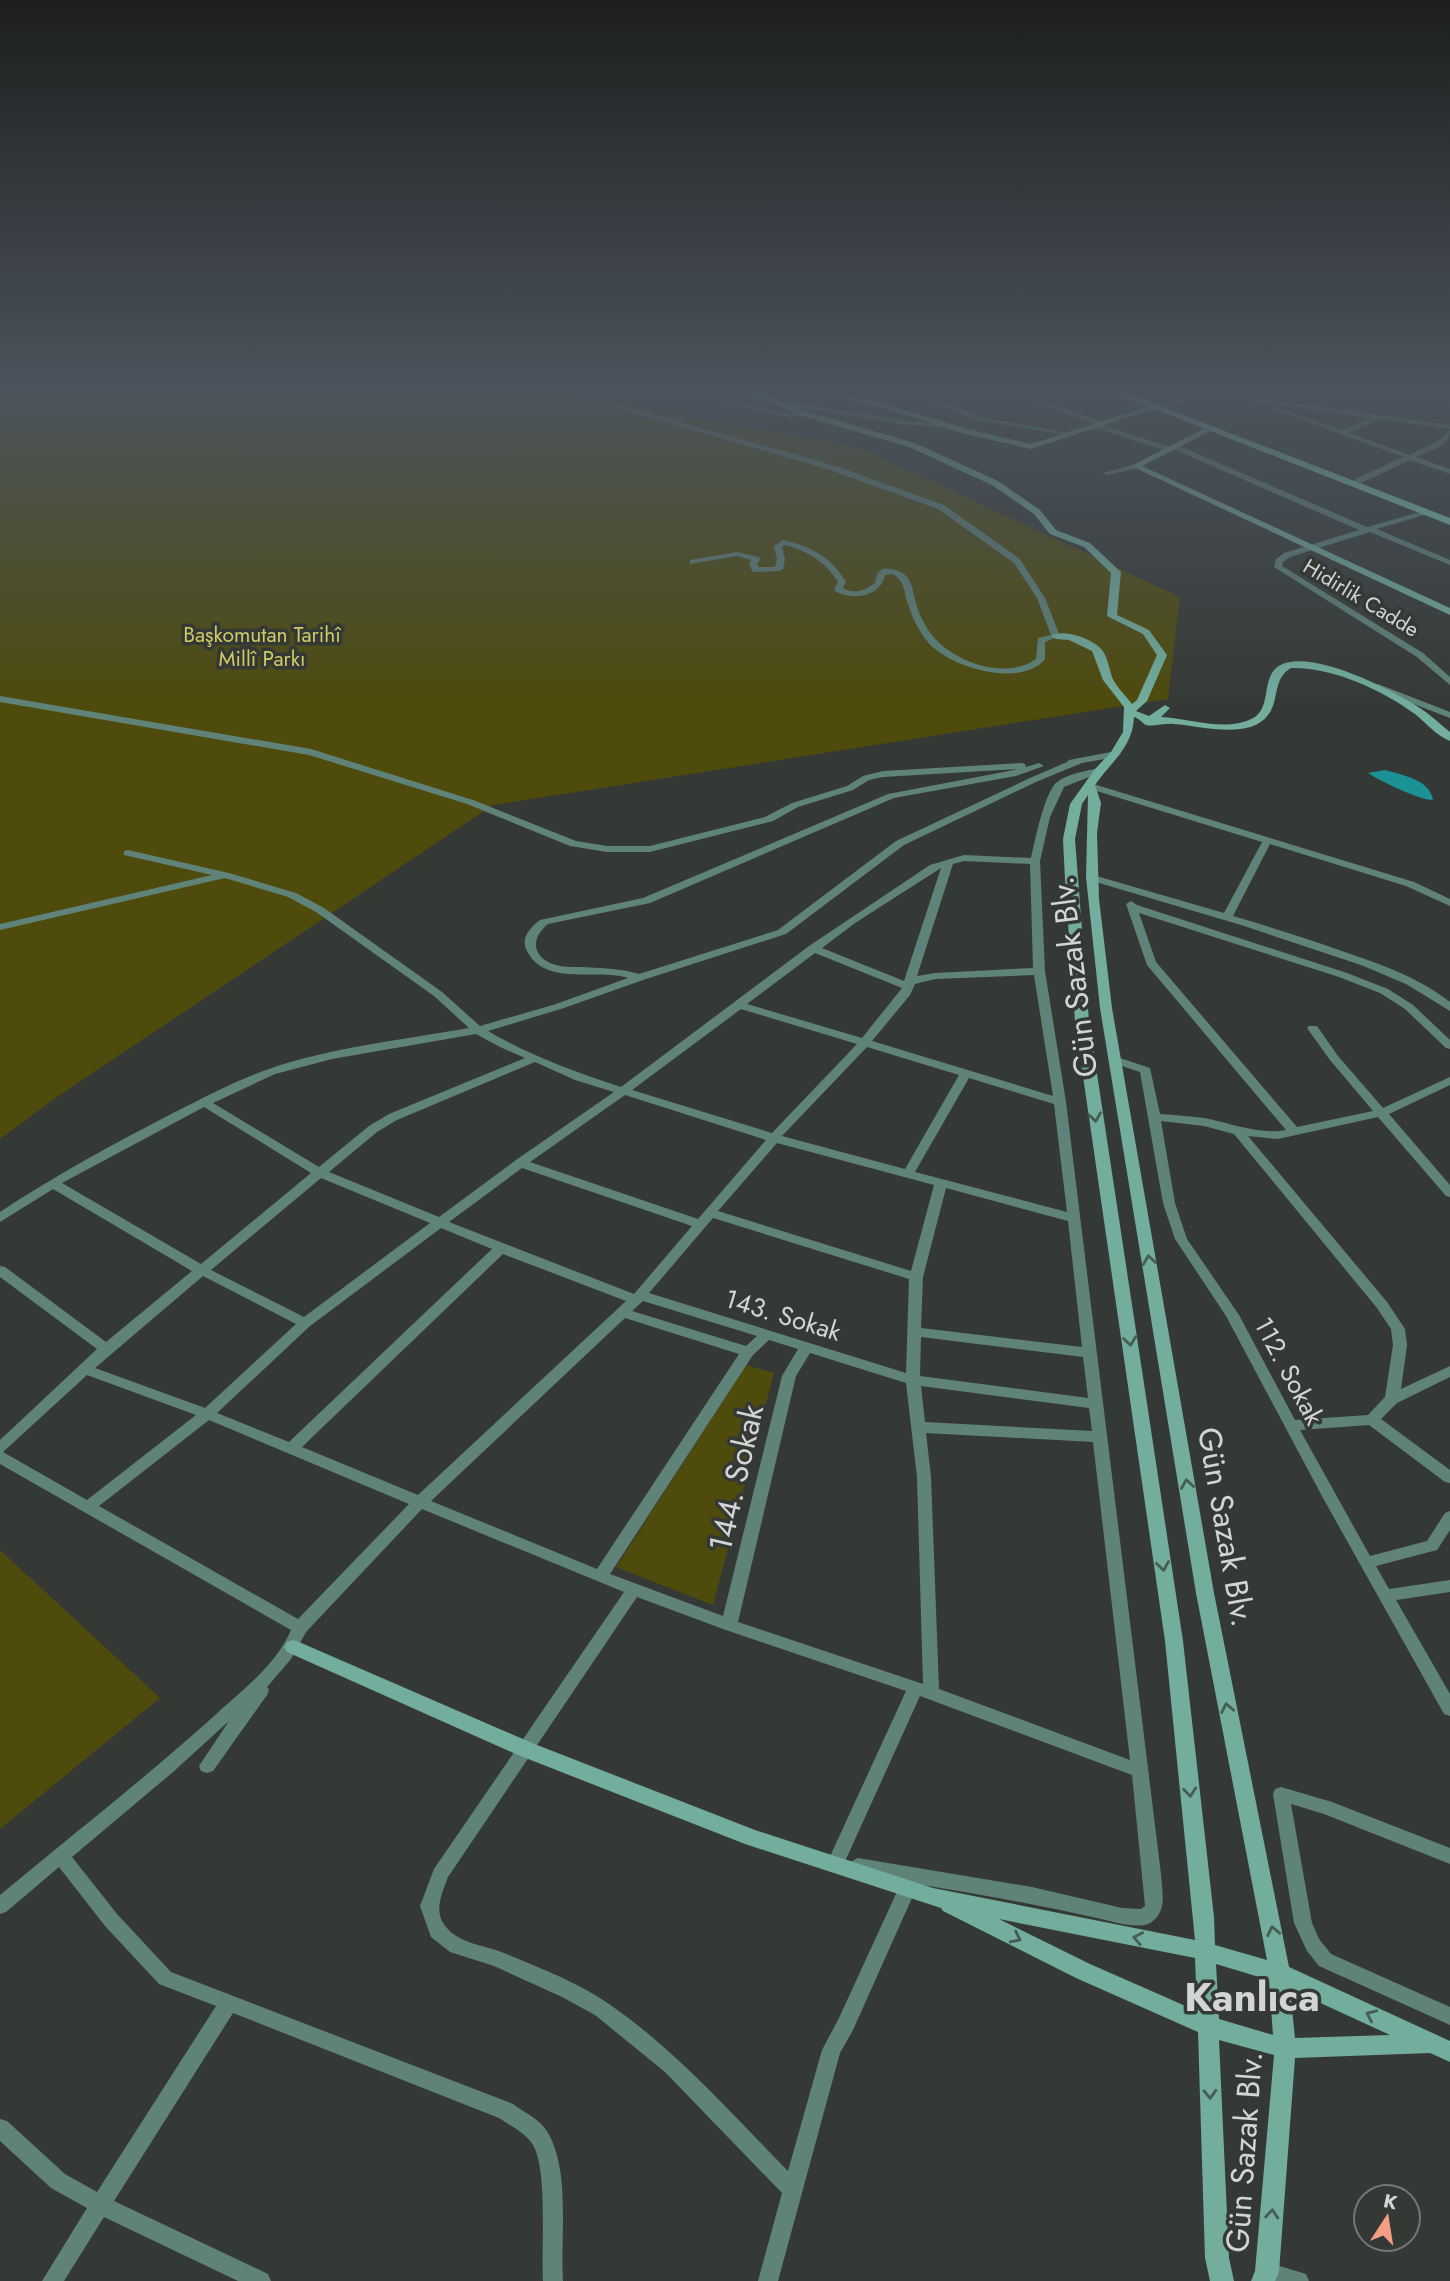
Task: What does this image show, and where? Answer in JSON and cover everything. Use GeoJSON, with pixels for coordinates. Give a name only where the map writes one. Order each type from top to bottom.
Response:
{"type":"FeatureCollection","features":[{"type":"Feature","properties":{"kind":"main road"},"geometry":{"type":"LineString","coordinates":[[1379,494],[1450,522]]}},
{"type":"Feature","properties":{"kind":"main road"},"geometry":{"type":"LineString","coordinates":[[1393,494],[1450,516]]}},
{"type":"Feature","properties":{"kind":"street"},"geometry":{"type":"LineString","coordinates":[[906,494],[941,507],[1017,561],[1041,598],[1056,636]]}},
{"type":"Feature","properties":{"kind":"street"},"geometry":{"type":"LineString","coordinates":[[1012,494],[1037,512],[1054,532],[1087,545],[1116,572],[1112,616],[1146,632],[1162,655],[1142,701],[1129,712]]}},
{"type":"Feature","properties":{"kind":"street"},"geometry":{"type":"LineString","coordinates":[[1198,494],[1450,612]]}},
{"type":"Feature","properties":{"kind":"street"},"geometry":{"type":"LineString","coordinates":[[1283,494],[1450,563]]}},
{"type":"Feature","properties":{"kind":"street","name":"Hidirlik Cadde"},"geometry":{"type":"LineString","coordinates":[[1424,512],[1287,555],[1279,561],[1278,567],[1420,655],[1450,682]]}},
{"type":"Feature","properties":{"kind":"street"},"geometry":{"type":"LineString","coordinates":[[694,562],[737,554],[756,559],[756,570],[772,572],[782,566],[778,546],[783,542],[797,546],[835,569],[842,582],[838,589],[845,594],[860,594],[872,589],[879,584],[881,574],[885,571],[896,572],[905,580],[922,626],[934,645],[957,662],[974,667],[1006,669],[1031,665],[1039,662],[1042,655],[1041,640],[1056,636],[1071,637],[1096,649],[1101,656],[1108,680],[1129,707],[1128,732]]}},
{"type":"Feature","properties":{"kind":"street"},"geometry":{"type":"LineString","coordinates":[[1129,712],[1151,720],[1227,725],[1254,722],[1269,708],[1275,678],[1286,665],[1314,666],[1450,715]]}},
{"type":"Feature","properties":{"kind":"street"},"geometry":{"type":"LineString","coordinates":[[1361,681],[1409,705],[1450,738]]}},
{"type":"Feature","properties":{"kind":"street"},"geometry":{"type":"LineString","coordinates":[[1115,691],[1165,709],[1227,725]]}},
{"type":"Feature","properties":{"kind":"street"},"geometry":{"type":"LineString","coordinates":[[0,699],[311,752],[470,802],[574,844],[618,850],[649,849],[769,819],[795,805],[850,788],[866,778],[883,774],[1039,766],[1116,754]]}},
{"type":"Feature","properties":{"kind":"street"},"geometry":{"type":"LineString","coordinates":[[1128,732],[1165,709]]}},
{"type":"Feature","properties":{"kind":"street","name":"Gün Sazak Blv."},"geometry":{"type":"LineString","coordinates":[[1128,732],[1116,754],[1094,778],[1076,804],[1069,839],[1082,1021],[1174,1641],[1205,1951],[1217,2258],[1222,2281]]}},
{"type":"Feature","properties":{"kind":"street"},"geometry":{"type":"LineString","coordinates":[[0,1218],[52,1183],[204,1102],[271,1072],[331,1056],[478,1030],[560,1006],[791,928],[900,843],[1079,761]]}},
{"type":"Feature","properties":{"kind":"street"},"geometry":{"type":"LineString","coordinates":[[639,978],[625,973],[556,969],[546,965],[532,954],[529,945],[532,934],[544,922],[646,901],[891,796],[1016,773],[1039,766]]}},
{"type":"Feature","properties":{"kind":"street"},"geometry":{"type":"LineString","coordinates":[[827,1861],[1032,1895],[1122,1916],[1144,1917],[1154,1909],[1060,1102],[1039,971],[1035,861],[1045,817],[1060,785],[1081,775],[1094,778],[1118,796],[1268,839],[1410,884],[1450,903]]}},
{"type":"Feature","properties":{"kind":"street","name":"Gün Sazak Blv."},"geometry":{"type":"LineString","coordinates":[[1094,778],[1097,798],[1091,832],[1093,878],[1104,995],[1114,1060],[1205,1593],[1277,1953],[1285,2048],[1265,2276]]}},
{"type":"Feature","properties":{"kind":"street"},"geometry":{"type":"LineString","coordinates":[[1227,917],[1268,839]]}},
{"type":"Feature","properties":{"kind":"street"},"geometry":{"type":"LineString","coordinates":[[128,853],[225,875],[292,895],[320,910],[438,994],[478,1030],[535,1058],[623,1091],[774,1138],[1073,1218]]}},
{"type":"Feature","properties":{"kind":"street"},"geometry":{"type":"LineString","coordinates":[[88,1507],[207,1414],[304,1322],[623,1091],[813,948],[934,867],[964,858],[1035,861]]}},
{"type":"Feature","properties":{"kind":"street"},"geometry":{"type":"LineString","coordinates":[[207,1766],[293,1647],[300,1628],[421,1501],[623,1313],[774,1138],[863,1045],[909,984],[944,867],[948,862]]}},
{"type":"Feature","properties":{"kind":"street"},"geometry":{"type":"LineString","coordinates":[[0,927],[225,875]]}},
{"type":"Feature","properties":{"kind":"street"},"geometry":{"type":"LineString","coordinates":[[1093,878],[1227,917],[1394,973],[1424,988],[1450,1009]]}},
{"type":"Feature","properties":{"kind":"street"},"geometry":{"type":"LineString","coordinates":[[1126,888],[1152,963],[1294,1131]]}},
{"type":"Feature","properties":{"kind":"street"},"geometry":{"type":"LineString","coordinates":[[1132,907],[1343,975],[1384,991],[1409,1007],[1450,1046]]}},
{"type":"Feature","properties":{"kind":"street"},"geometry":{"type":"LineString","coordinates":[[813,948],[909,984],[935,976],[1039,971]]}},
{"type":"Feature","properties":{"kind":"street"},"geometry":{"type":"LineString","coordinates":[[737,1004],[863,1045],[1060,1102]]}},
{"type":"Feature","properties":{"kind":"street"},"geometry":{"type":"LineString","coordinates":[[1313,1028],[1334,1058],[1450,1193]]}},
{"type":"Feature","properties":{"kind":"street"},"geometry":{"type":"LineString","coordinates":[[0,1448],[106,1349],[373,1129],[393,1117],[535,1058]]}},
{"type":"Feature","properties":{"kind":"street","name":"112. Sokak"},"geometry":{"type":"LineString","coordinates":[[1114,1060],[1146,1070],[1169,1203],[1181,1239],[1232,1315],[1290,1425],[1450,1709]]}},
{"type":"Feature","properties":{"kind":"street"},"geometry":{"type":"LineString","coordinates":[[908,1174],[965,1074]]}},
{"type":"Feature","properties":{"kind":"street"},"geometry":{"type":"LineString","coordinates":[[1156,1117],[1205,1122],[1238,1131],[1278,1135],[1381,1113],[1450,1082]]}},
{"type":"Feature","properties":{"kind":"street","name":"143. Sokak"},"geometry":{"type":"LineString","coordinates":[[204,1102],[318,1172],[501,1248],[638,1297],[913,1380],[1096,1404]]}},
{"type":"Feature","properties":{"kind":"street"},"geometry":{"type":"LineString","coordinates":[[1238,1131],[1382,1305],[1398,1329],[1399,1356],[1392,1399]]}},
{"type":"Feature","properties":{"kind":"street"},"geometry":{"type":"LineString","coordinates":[[520,1163],[916,1277]]}},
{"type":"Feature","properties":{"kind":"street"},"geometry":{"type":"LineString","coordinates":[[52,1183],[201,1270],[304,1322]]}},
{"type":"Feature","properties":{"kind":"street"},"geometry":{"type":"LineString","coordinates":[[827,1861],[923,1690],[924,1477],[913,1380],[916,1277],[941,1183]]}},
{"type":"Feature","properties":{"kind":"street"},"geometry":{"type":"LineString","coordinates":[[291,1449],[501,1248]]}},
{"type":"Feature","properties":{"kind":"street"},"geometry":{"type":"LineString","coordinates":[[0,1270],[106,1349]]}},
{"type":"Feature","properties":{"kind":"street"},"geometry":{"type":"LineString","coordinates":[[623,1313],[748,1352]]}},
{"type":"Feature","properties":{"kind":"street"},"geometry":{"type":"LineString","coordinates":[[915,1332],[1090,1353]]}},
{"type":"Feature","properties":{"kind":"street"},"geometry":{"type":"LineString","coordinates":[[600,1577],[748,1352],[765,1336]]}},
{"type":"Feature","properties":{"kind":"street","name":"144. Sokak"},"geometry":{"type":"LineString","coordinates":[[729,1625],[789,1376],[806,1348]]}},
{"type":"Feature","properties":{"kind":"street"},"geometry":{"type":"LineString","coordinates":[[84,1369],[207,1414],[634,1590],[923,1690],[1140,1771]]}},
{"type":"Feature","properties":{"kind":"street"},"geometry":{"type":"LineString","coordinates":[[1372,1420],[1392,1399],[1450,1371]]}},
{"type":"Feature","properties":{"kind":"street"},"geometry":{"type":"LineString","coordinates":[[1290,1425],[1372,1420],[1450,1478]]}},
{"type":"Feature","properties":{"kind":"street"},"geometry":{"type":"LineString","coordinates":[[918,1427],[1100,1437]]}},
{"type":"Feature","properties":{"kind":"street"},"geometry":{"type":"LineString","coordinates":[[0,1457],[300,1628]]}},
{"type":"Feature","properties":{"kind":"street"},"geometry":{"type":"LineString","coordinates":[[1368,1562],[1432,1546],[1450,1517]]}},
{"type":"Feature","properties":{"kind":"street"},"geometry":{"type":"LineString","coordinates":[[1387,1595],[1450,1586]]}},
{"type":"Feature","properties":{"kind":"street"},"geometry":{"type":"LineString","coordinates":[[634,1590],[440,1874],[429,1906],[437,1931],[456,1946],[497,1959],[557,1985],[602,2010],[672,2066],[793,2190]]}},
{"type":"Feature","properties":{"kind":"street"},"geometry":{"type":"LineString","coordinates":[[293,1647],[525,1749],[752,1838],[933,1897],[1205,1951],[1279,1973],[1441,2048]]}},
{"type":"Feature","properties":{"kind":"street"},"geometry":{"type":"LineString","coordinates":[[0,1906],[179,1757],[275,1669]]}},
{"type":"Feature","properties":{"kind":"street"},"geometry":{"type":"LineString","coordinates":[[1450,1856],[1326,1807],[1281,1794],[1303,1923],[1313,1945],[1325,1960],[1450,2016]]}},
{"type":"Feature","properties":{"kind":"street"},"geometry":{"type":"LineString","coordinates":[[61,1856],[111,1920],[165,1978],[506,2111],[524,2123],[539,2136],[549,2156],[553,2281]]}},
{"type":"Feature","properties":{"kind":"street"},"geometry":{"type":"LineString","coordinates":[[768,2281],[831,2050],[846,2024],[907,1889]]}},
{"type":"Feature","properties":{"kind":"street"},"geometry":{"type":"LineString","coordinates":[[933,1897],[1083,1971],[1207,2026],[1285,2048],[1441,2048]]}},
{"type":"Feature","properties":{"kind":"street"},"geometry":{"type":"LineString","coordinates":[[52,2281],[228,2004]]}},
{"type":"Feature","properties":{"kind":"street"},"geometry":{"type":"LineString","coordinates":[[0,2128],[58,2181],[100,2205],[261,2281]]}},
{"type":"Feature","properties":{"kind":"street"},"geometry":{"type":"LineString","coordinates":[[1265,2276],[1299,2281]]}},
{"type":"Feature","properties":{"kind":"green space","name":"Başkomutan Tarihî Millî Parkı"},"geometry":{"type":"Polygon","coordinates":[[[0,494],[960,494],[1180,597],[1168,699],[493,805],[57,1097],[0,1139],[0,494]]]}},
{"type":"Feature","properties":{"kind":"green space"},"geometry":{"type":"Polygon","coordinates":[[[746,1365],[774,1373],[713,1605],[616,1567],[746,1365]]]}},
{"type":"Feature","properties":{"kind":"green space"},"geometry":{"type":"Polygon","coordinates":[[[0,1550],[160,1698],[0,1829],[0,1550]]]}},
{"type":"Feature","properties":{"kind":"water"},"geometry":{"type":"Polygon","coordinates":[[[1385,770],[1421,783],[1431,793],[1433,800],[1409,794],[1368,773],[1385,770]]]}},
{"type":"Feature","properties":{"kind":"district","name":"Kanlıca"},"geometry":{"type":"Point","coordinates":[1252,1997]}}]}
